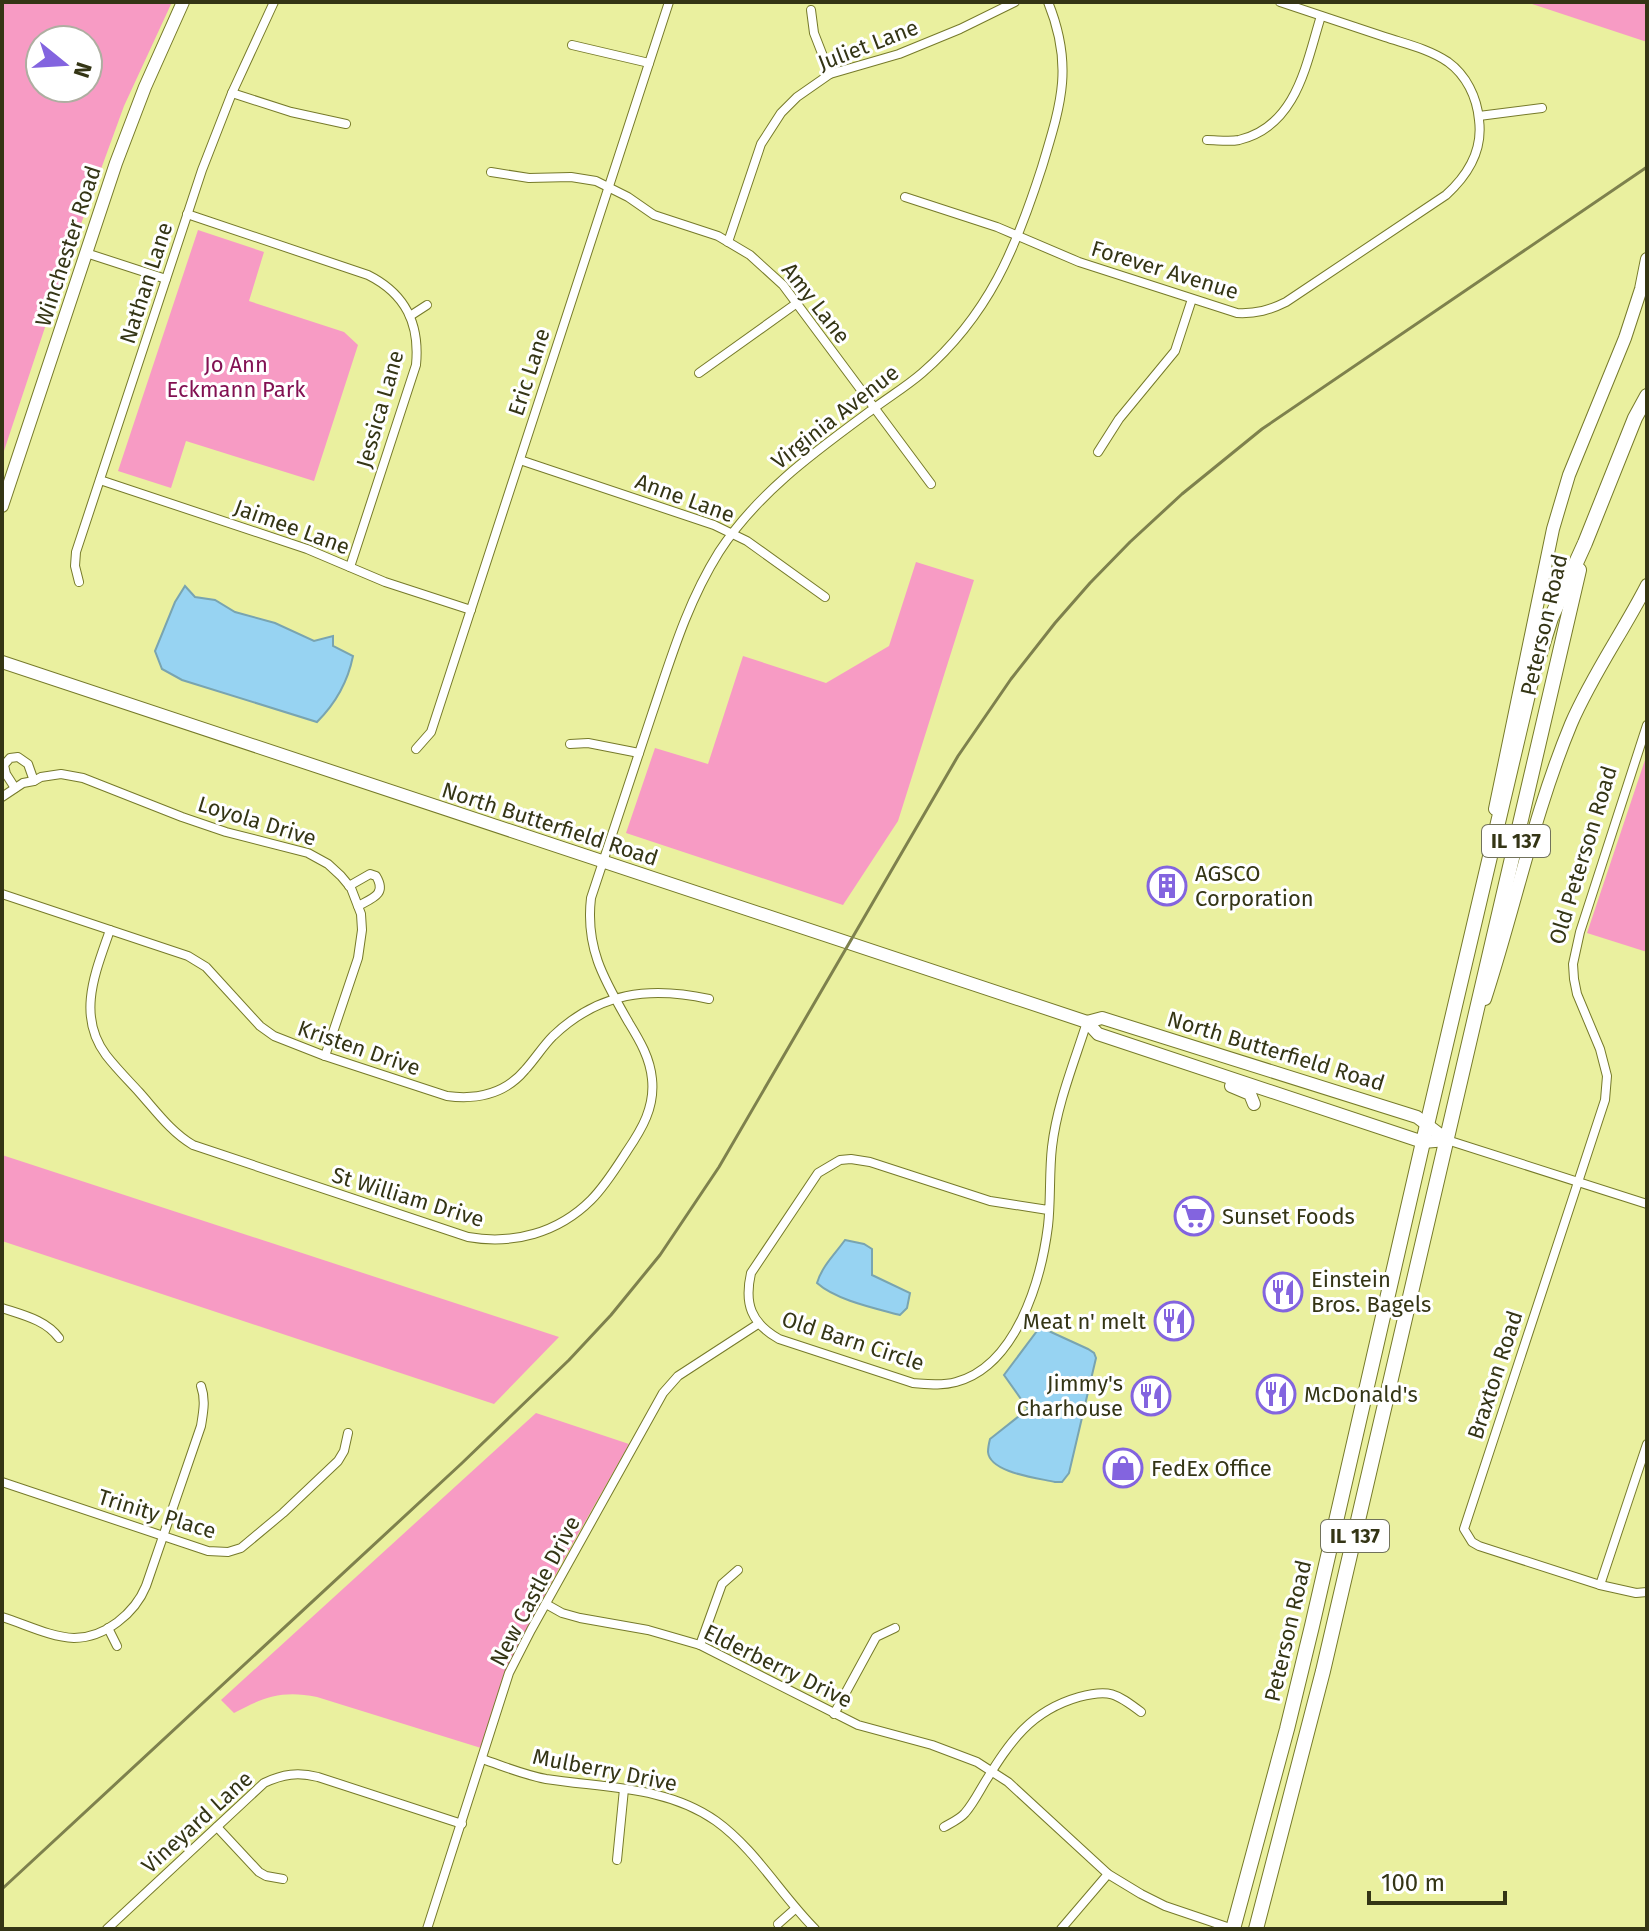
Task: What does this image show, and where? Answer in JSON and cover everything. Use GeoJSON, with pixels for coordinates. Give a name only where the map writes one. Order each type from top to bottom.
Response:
{"type":"FeatureCollection","features":[{"type":"Feature","properties":{"kind":"main road","name":"Winchester Road"},"geometry":{"type":"LineString","coordinates":[[2,506],[116,163],[145,87],[183,2]]}},
{"type":"Feature","properties":{"kind":"main road","name":"Peterson Road"},"geometry":{"type":"LineString","coordinates":[[1465,968],[1499,786],[1553,529],[1569,475],[1625,338],[1647,259]]}},
{"type":"Feature","properties":{"kind":"main road","name":"IL 137"},"geometry":{"type":"LineString","coordinates":[[1585,543],[1624,443],[1647,396]]}},
{"type":"Feature","properties":{"kind":"main road","name":"Peterson Road"},"geometry":{"type":"LineString","coordinates":[[1233,1929],[1292,1711],[1531,682],[1551,618],[1585,543]]}},
{"type":"Feature","properties":{"kind":"main road","name":"Peterson Road"},"geometry":{"type":"LineString","coordinates":[[1256,1929],[1323,1671],[1585,543]]}},
{"type":"Feature","properties":{"kind":"main road","name":"Peterson Road"},"geometry":{"type":"LineString","coordinates":[[1467,1055],[1537,818],[1571,724],[1647,585]]}},
{"type":"Feature","properties":{"kind":"main road","name":"North Butterfield Road"},"geometry":{"type":"LineString","coordinates":[[2,662],[1087,1022],[1098,1034],[1268,1091],[1423,1142],[1447,1140]]}},
{"type":"Feature","properties":{"kind":"main road","name":"North Butterfield Road"},"geometry":{"type":"LineString","coordinates":[[1087,1022],[1102,1018],[1417,1117],[1447,1140]]}},
{"type":"Feature","properties":{"kind":"main road"},"geometry":{"type":"LineString","coordinates":[[1159,1054],[1169,1062],[1250,1094],[1254,1104]]}},
{"type":"Feature","properties":{"kind":"main road"},"geometry":{"type":"LineString","coordinates":[[1246,1062],[1268,1091]]}},
{"type":"Feature","properties":{"kind":"street","name":"Nathan Lane"},"geometry":{"type":"LineString","coordinates":[[79,582],[76,552],[187,214],[232,93],[274,2]]}},
{"type":"Feature","properties":{"kind":"street","name":"Eric Lane"},"geometry":{"type":"LineString","coordinates":[[416,749],[431,732],[669,2]]}},
{"type":"Feature","properties":{"kind":"street","name":"Juliet Lane"},"geometry":{"type":"LineString","coordinates":[[728,242],[761,144],[781,113],[797,97],[830,74],[899,54],[1015,2]]}},
{"type":"Feature","properties":{"kind":"street","name":"Virginia Avenue"},"geometry":{"type":"LineString","coordinates":[[603,863],[688,608],[705,574],[749,512],[768,492],[816,451],[921,373],[973,319],[993,289],[1018,236],[1059,114],[1062,45],[1048,2]]}},
{"type":"Feature","properties":{"kind":"street"},"geometry":{"type":"LineString","coordinates":[[1280,2],[1422,49],[1449,63],[1469,86],[1479,116],[1542,108]]}},
{"type":"Feature","properties":{"kind":"street"},"geometry":{"type":"LineString","coordinates":[[811,10],[814,33],[830,74]]}},
{"type":"Feature","properties":{"kind":"street"},"geometry":{"type":"LineString","coordinates":[[1207,140],[1236,141],[1253,135],[1277,119],[1289,106],[1321,16]]}},
{"type":"Feature","properties":{"kind":"street"},"geometry":{"type":"LineString","coordinates":[[572,45],[649,63]]}},
{"type":"Feature","properties":{"kind":"street"},"geometry":{"type":"LineString","coordinates":[[232,93],[291,112],[346,124]]}},
{"type":"Feature","properties":{"kind":"street","name":"Forever Avenue"},"geometry":{"type":"LineString","coordinates":[[905,197],[997,227],[1079,262],[1192,299],[1242,314],[1266,311],[1286,302],[1446,195],[1461,181],[1471,165],[1480,132],[1479,116]]}},
{"type":"Feature","properties":{"kind":"street","name":"Amy Lane"},"geometry":{"type":"LineString","coordinates":[[491,172],[529,178],[588,178],[609,186],[654,215],[718,236],[750,255],[783,285],[931,484]]}},
{"type":"Feature","properties":{"kind":"street","name":"Jessica Lane"},"geometry":{"type":"LineString","coordinates":[[187,214],[368,275],[388,287],[406,306],[417,338],[416,365],[350,567]]}},
{"type":"Feature","properties":{"kind":"street"},"geometry":{"type":"LineString","coordinates":[[86,253],[166,279]]}},
{"type":"Feature","properties":{"kind":"street"},"geometry":{"type":"LineString","coordinates":[[1098,452],[1119,419],[1175,351],[1192,299]]}},
{"type":"Feature","properties":{"kind":"street"},"geometry":{"type":"LineString","coordinates":[[699,373],[797,303]]}},
{"type":"Feature","properties":{"kind":"street"},"geometry":{"type":"LineString","coordinates":[[410,316],[427,305]]}},
{"type":"Feature","properties":{"kind":"street","name":"Anne Lane"},"geometry":{"type":"LineString","coordinates":[[520,460],[733,533],[825,597]]}},
{"type":"Feature","properties":{"kind":"street","name":"Jaimee Lane"},"geometry":{"type":"LineString","coordinates":[[100,480],[307,549],[385,582],[471,610]]}},
{"type":"Feature","properties":{"kind":"street","name":"Old Peterson Road"},"geometry":{"type":"LineString","coordinates":[[1578,1181],[1605,1100],[1607,1076],[1600,1049],[1577,994],[1573,964],[1575,950],[1647,725]]}},
{"type":"Feature","properties":{"kind":"street"},"geometry":{"type":"LineString","coordinates":[[570,744],[588,743],[639,753]]}},
{"type":"Feature","properties":{"kind":"street"},"geometry":{"type":"LineString","coordinates":[[2,797],[19,786],[6,774],[4,765],[10,758],[18,757],[28,764],[34,781]]}},
{"type":"Feature","properties":{"kind":"street","name":"Loyola Drive"},"geometry":{"type":"LineString","coordinates":[[19,786],[50,775],[83,778],[212,827],[308,853],[328,864],[349,886],[361,914],[362,930],[358,958],[325,1056]]}},
{"type":"Feature","properties":{"kind":"street","name":"St William Drive"},"geometry":{"type":"LineString","coordinates":[[110,930],[90,995],[90,1019],[96,1037],[105,1053],[180,1137],[209,1152],[468,1237],[505,1240],[540,1233],[576,1214],[607,1181],[647,1118],[653,1094],[648,1059],[600,970],[593,944],[589,918],[591,898],[603,863]]}},
{"type":"Feature","properties":{"kind":"street"},"geometry":{"type":"LineString","coordinates":[[349,886],[370,874],[381,883],[381,890],[376,896],[358,906]]}},
{"type":"Feature","properties":{"kind":"street","name":"Kristen Drive"},"geometry":{"type":"LineString","coordinates":[[2,894],[188,956],[201,963],[220,981],[260,1026],[282,1041],[447,1096],[477,1097],[509,1086],[565,1025],[590,1009],[616,999],[657,991],[709,999]]}},
{"type":"Feature","properties":{"kind":"street","name":"Old Barn Circle"},"geometry":{"type":"LineString","coordinates":[[1048,1210],[990,1201],[870,1162],[840,1160],[818,1173],[751,1273],[748,1301],[758,1324],[779,1339],[913,1383],[935,1385],[958,1382],[979,1371],[1000,1354],[1012,1338],[1040,1269],[1048,1225],[1052,1145],[1058,1114],[1087,1022]]}},
{"type":"Feature","properties":{"kind":"street","name":"North Butterfield Road"},"geometry":{"type":"LineString","coordinates":[[1447,1140],[1647,1204]]}},
{"type":"Feature","properties":{"kind":"street","name":"Braxton Road"},"geometry":{"type":"LineString","coordinates":[[1578,1181],[1464,1529],[1472,1542],[1600,1585]]}},
{"type":"Feature","properties":{"kind":"street"},"geometry":{"type":"LineString","coordinates":[[2,1308],[37,1320],[59,1338]]}},
{"type":"Feature","properties":{"kind":"street","name":"New Castle Drive"},"geometry":{"type":"LineString","coordinates":[[427,1929],[509,1673],[546,1604],[663,1393],[678,1376],[758,1324]]}},
{"type":"Feature","properties":{"kind":"street"},"geometry":{"type":"LineString","coordinates":[[2,1617],[72,1638],[108,1628],[128,1614],[143,1595],[201,1426],[204,1394],[201,1386]]}},
{"type":"Feature","properties":{"kind":"street","name":"Trinity Place"},"geometry":{"type":"LineString","coordinates":[[2,1482],[208,1551],[228,1552],[241,1548],[338,1461],[348,1433]]}},
{"type":"Feature","properties":{"kind":"street"},"geometry":{"type":"LineString","coordinates":[[1647,1444],[1600,1585],[1636,1593],[1647,1592]]}},
{"type":"Feature","properties":{"kind":"street"},"geometry":{"type":"LineString","coordinates":[[700,1645],[722,1584],[738,1570]]}},
{"type":"Feature","properties":{"kind":"street","name":"Elderberry Drive"},"geometry":{"type":"LineString","coordinates":[[546,1604],[580,1618],[648,1630],[700,1645],[858,1725],[958,1753],[992,1771]]}},
{"type":"Feature","properties":{"kind":"street"},"geometry":{"type":"LineString","coordinates":[[108,1628],[117,1646]]}},
{"type":"Feature","properties":{"kind":"street"},"geometry":{"type":"LineString","coordinates":[[834,1714],[876,1637],[895,1628]]}},
{"type":"Feature","properties":{"kind":"street"},"geometry":{"type":"LineString","coordinates":[[944,1827],[964,1816],[1014,1738],[1040,1714],[1093,1693],[1119,1695],[1141,1712]]}},
{"type":"Feature","properties":{"kind":"street","name":"Mulberry Drive"},"geometry":{"type":"LineString","coordinates":[[482,1759],[534,1776],[650,1793],[697,1808],[730,1832],[815,1929]]}},
{"type":"Feature","properties":{"kind":"street"},"geometry":{"type":"LineString","coordinates":[[992,1771],[1108,1874],[1165,1906],[1233,1929]]}},
{"type":"Feature","properties":{"kind":"street","name":"Vineyard Lane"},"geometry":{"type":"LineString","coordinates":[[107,1929],[264,1783],[276,1777],[302,1773],[462,1824]]}},
{"type":"Feature","properties":{"kind":"street"},"geometry":{"type":"LineString","coordinates":[[617,1860],[624,1789]]}},
{"type":"Feature","properties":{"kind":"street"},"geometry":{"type":"LineString","coordinates":[[217,1827],[259,1872],[283,1879]]}},
{"type":"Feature","properties":{"kind":"street"},"geometry":{"type":"LineString","coordinates":[[1061,1929],[1108,1874]]}},
{"type":"Feature","properties":{"kind":"street"},"geometry":{"type":"LineString","coordinates":[[778,1924],[795,1909]]}},
{"type":"Feature","properties":{"kind":"green space"},"geometry":{"type":"Polygon","coordinates":[[[2,2],[172,2],[124,106],[62,276],[2,457],[2,2]]]}},
{"type":"Feature","properties":{"kind":"green space"},"geometry":{"type":"Polygon","coordinates":[[[1526,2],[1647,2],[1647,42],[1526,2]]]}},
{"type":"Feature","properties":{"kind":"green space","name":"Jo Ann Eckmann Park"},"geometry":{"type":"Polygon","coordinates":[[[198,230],[264,252],[249,301],[344,332],[358,345],[314,481],[186,441],[171,488],[118,471],[198,230]]]}},
{"type":"Feature","properties":{"kind":"green space"},"geometry":{"type":"Polygon","coordinates":[[[916,562],[974,580],[898,821],[843,905],[626,833],[655,748],[708,764],[743,656],[826,683],[889,646],[916,562]]]}},
{"type":"Feature","properties":{"kind":"green space"},"geometry":{"type":"Polygon","coordinates":[[[1647,754],[1647,952],[1587,933],[1647,754]]]}},
{"type":"Feature","properties":{"kind":"green space"},"geometry":{"type":"Polygon","coordinates":[[[2,1155],[559,1337],[494,1404],[2,1241],[2,1155]]]}},
{"type":"Feature","properties":{"kind":"green space"},"geometry":{"type":"Polygon","coordinates":[[[536,1413],[629,1444],[527,1630],[494,1708],[481,1748],[317,1697],[293,1694],[274,1696],[234,1713],[221,1700],[536,1413]]]}},
{"type":"Feature","properties":{"kind":"water"},"geometry":{"type":"Polygon","coordinates":[[[185,586],[195,597],[215,600],[235,612],[275,623],[314,641],[333,636],[333,646],[353,656],[340,692],[317,722],[182,680],[162,669],[155,651],[185,586]]]}},
{"type":"Feature","properties":{"kind":"water"},"geometry":{"type":"Polygon","coordinates":[[[845,1240],[872,1249],[872,1275],[910,1293],[907,1308],[900,1315],[845,1299],[817,1283],[825,1266],[845,1240]]]}},
{"type":"Feature","properties":{"kind":"water"},"geometry":{"type":"Polygon","coordinates":[[[1040,1327],[1088,1349],[1096,1358],[1069,1473],[1062,1482],[1006,1470],[991,1459],[988,1452],[990,1439],[1028,1409],[1004,1375],[1040,1327]]]}},
{"type":"Feature","properties":{"kind":"railway"},"geometry":{"type":"LineString","coordinates":[[2,1889],[461,1464],[611,1315],[660,1255],[719,1167],[958,756],[1011,679],[1090,583],[1182,494],[1262,429],[1647,167]]}},
{"type":"Feature","properties":{"kind":"place","name":"AGSCO Corporation"},"geometry":{"type":"Point","coordinates":[1167,886]}},
{"type":"Feature","properties":{"kind":"place","name":"Sunset Foods"},"geometry":{"type":"Point","coordinates":[1194,1216]}},
{"type":"Feature","properties":{"kind":"place","name":"Einstein Bros. Bagels"},"geometry":{"type":"Point","coordinates":[1283,1292]}},
{"type":"Feature","properties":{"kind":"place","name":"Meat n' melt"},"geometry":{"type":"Point","coordinates":[1174,1321]}},
{"type":"Feature","properties":{"kind":"place","name":"McDonald's"},"geometry":{"type":"Point","coordinates":[1276,1394]}},
{"type":"Feature","properties":{"kind":"place","name":"Jimmy's Charhouse"},"geometry":{"type":"Point","coordinates":[1151,1396]}},
{"type":"Feature","properties":{"kind":"place","name":"FedEx Office"},"geometry":{"type":"Point","coordinates":[1123,1468]}}]}
